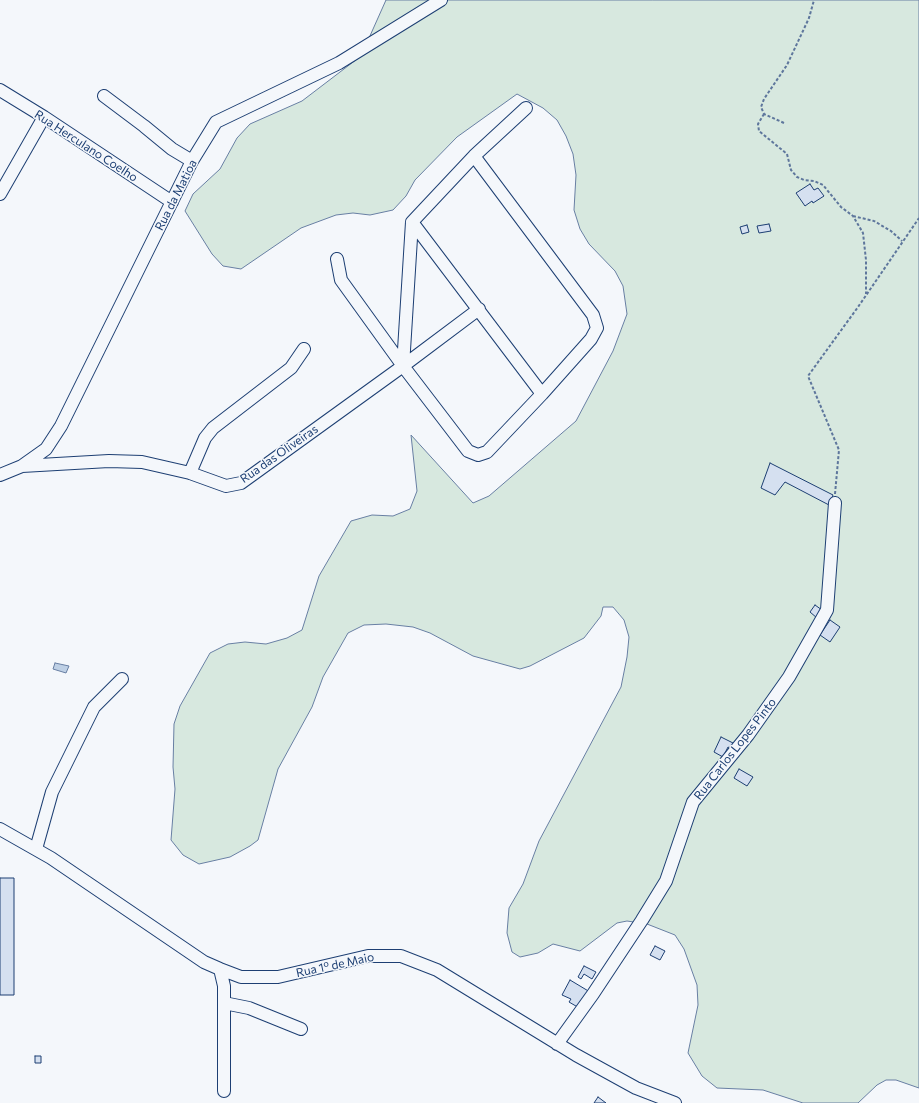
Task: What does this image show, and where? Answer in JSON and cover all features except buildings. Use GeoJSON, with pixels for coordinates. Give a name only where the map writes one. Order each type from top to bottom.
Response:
{"type":"FeatureCollection","features":[{"type":"Feature","properties":{"kind":"street","name":"Rua da Matioa"},"geometry":{"type":"LineString","coordinates":[[0,475],[22,466],[46,449],[61,426],[192,161],[216,122],[339,63],[440,0]]}},
{"type":"Feature","properties":{"kind":"street","name":"Rua Herculano Coelho"},"geometry":{"type":"LineString","coordinates":[[0,90],[44,117],[172,202]]}},
{"type":"Feature","properties":{"kind":"street"},"geometry":{"type":"LineString","coordinates":[[104,96],[172,149],[192,161]]}},
{"type":"Feature","properties":{"kind":"street"},"geometry":{"type":"LineString","coordinates":[[403,366],[412,222],[474,156],[526,108]]}},
{"type":"Feature","properties":{"kind":"street"},"geometry":{"type":"LineString","coordinates":[[0,194],[44,117]]}},
{"type":"Feature","properties":{"kind":"street"},"geometry":{"type":"LineString","coordinates":[[337,259],[341,280],[403,366],[468,451],[478,455],[487,452],[591,339],[597,328],[594,315],[474,156]]}},
{"type":"Feature","properties":{"kind":"street"},"geometry":{"type":"LineString","coordinates":[[412,222],[542,394]]}},
{"type":"Feature","properties":{"kind":"street","name":"Rua das Oliveiras"},"geometry":{"type":"LineString","coordinates":[[22,466],[109,461],[142,462],[190,473],[226,486],[241,483],[479,309]]}},
{"type":"Feature","properties":{"kind":"street"},"geometry":{"type":"LineString","coordinates":[[190,473],[205,438],[213,428],[291,368],[304,349]]}},
{"type":"Feature","properties":{"kind":"street","name":"Rua Carlos Lopes Pinto"},"geometry":{"type":"LineString","coordinates":[[557,1044],[593,994],[666,881],[693,802],[748,734],[790,677],[827,610],[834,503]]}},
{"type":"Feature","properties":{"kind":"street"},"geometry":{"type":"LineString","coordinates":[[36,849],[52,792],[94,707],[122,679]]}},
{"type":"Feature","properties":{"kind":"street","name":"Rua 1º de Maio"},"geometry":{"type":"LineString","coordinates":[[0,829],[51,858],[204,962],[220,970],[241,977],[278,977],[368,956],[401,956],[437,970],[557,1044],[636,1088],[675,1103]]}},
{"type":"Feature","properties":{"kind":"street"},"geometry":{"type":"LineString","coordinates":[[220,970],[224,986],[224,1091]]}},
{"type":"Feature","properties":{"kind":"street"},"geometry":{"type":"LineString","coordinates":[[224,1003],[249,1008],[301,1029]]}},
{"type":"Feature","properties":{"kind":"path"},"geometry":{"type":"LineString","coordinates":[[784,122],[764,114],[761,107],[764,99],[787,65],[808,18],[814,0]]}},
{"type":"Feature","properties":{"kind":"path"},"geometry":{"type":"LineString","coordinates":[[764,114],[758,124],[759,131],[787,154],[791,170],[797,177],[804,180],[814,181],[822,185],[841,207],[853,216],[863,233],[866,260],[866,295]]}},
{"type":"Feature","properties":{"kind":"path"},"geometry":{"type":"LineString","coordinates":[[853,216],[874,221],[891,231],[902,241]]}},
{"type":"Feature","properties":{"kind":"path"},"geometry":{"type":"LineString","coordinates":[[834,503],[839,450],[808,376],[919,218]]}},
{"type":"Feature","properties":{"kind":"shaded area"},"geometry":{"type":"Polygon","coordinates":[[[386,0],[919,0],[919,1088],[896,1080],[886,1080],[877,1085],[858,1103],[803,1103],[763,1090],[717,1088],[702,1076],[688,1053],[698,1005],[697,985],[684,949],[675,935],[647,924],[627,921],[617,923],[580,951],[553,944],[538,953],[520,957],[512,952],[507,933],[509,908],[523,884],[539,841],[621,687],[629,637],[624,620],[613,607],[603,607],[601,616],[584,638],[530,666],[520,669],[473,656],[430,633],[413,627],[386,624],[364,625],[348,633],[323,677],[312,707],[278,769],[258,840],[230,857],[199,864],[183,855],[171,840],[175,789],[173,767],[174,724],[180,706],[210,653],[228,644],[245,642],[266,644],[287,638],[302,630],[319,576],[351,521],[372,515],[393,516],[410,509],[417,491],[411,435],[473,503],[489,496],[576,421],[613,351],[627,314],[623,286],[615,271],[589,244],[580,229],[574,210],[576,175],[573,154],[566,136],[557,120],[543,108],[517,94],[457,137],[415,180],[406,196],[393,210],[370,215],[353,213],[336,215],[301,228],[241,269],[223,266],[212,254],[185,211],[193,194],[220,169],[237,138],[250,124],[302,101],[361,56],[386,0]]]}},
{"type":"Feature","properties":{"kind":"water"},"geometry":{"type":"Polygon","coordinates":[[[55,663],[69,666],[66,673],[53,669],[55,663]]]}}]}
